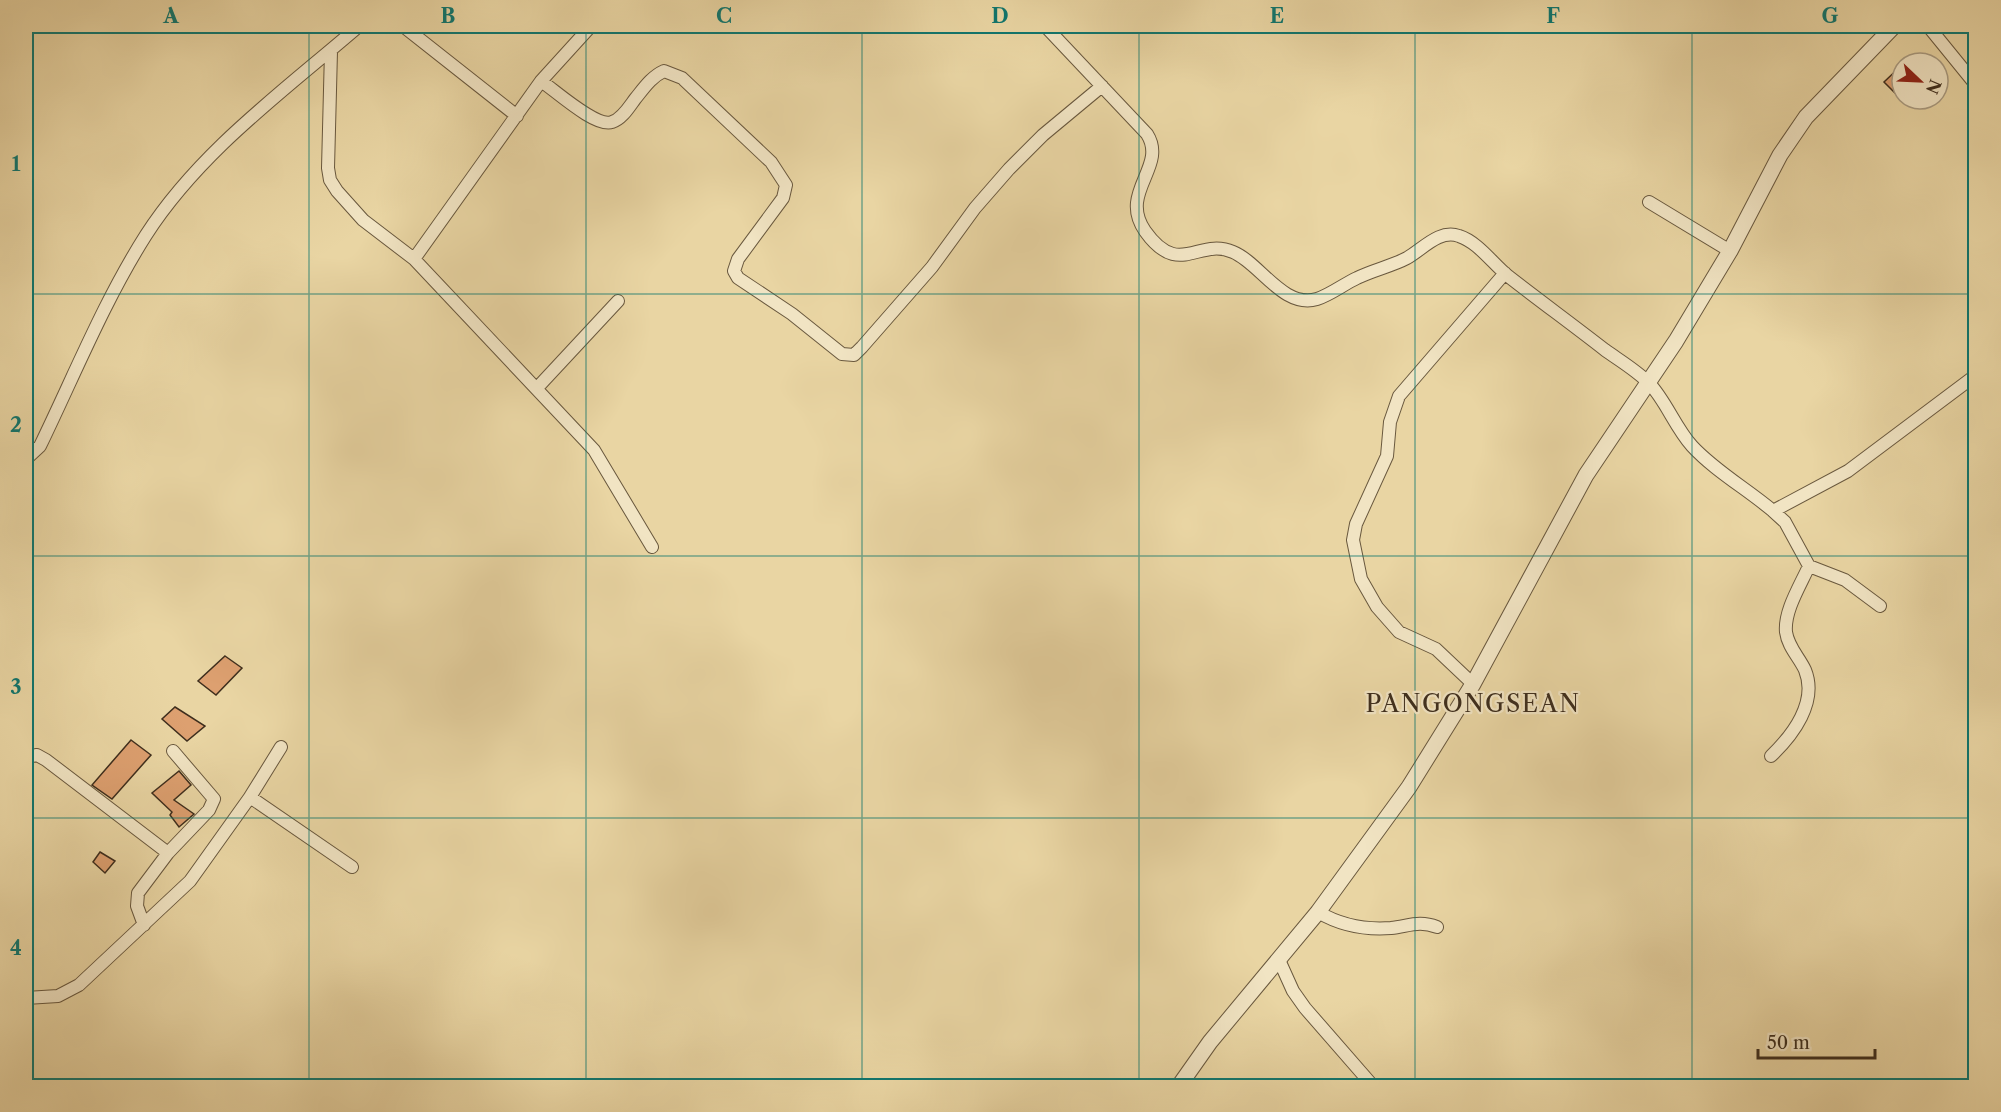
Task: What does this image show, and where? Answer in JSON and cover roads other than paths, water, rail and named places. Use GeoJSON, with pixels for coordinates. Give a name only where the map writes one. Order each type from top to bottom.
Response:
{"type":"FeatureCollection","features":[{"type":"Feature","properties":{"kind":"street"},"geometry":{"type":"LineString","coordinates":[[26,459],[40,446],[117,287],[147,235],[170,204],[228,138],[359,26]]}},
{"type":"Feature","properties":{"kind":"street"},"geometry":{"type":"LineString","coordinates":[[403,26],[517,116]]}},
{"type":"Feature","properties":{"kind":"street"},"geometry":{"type":"LineString","coordinates":[[414,260],[542,81],[591,26]]}},
{"type":"Feature","properties":{"kind":"street"},"geometry":{"type":"LineString","coordinates":[[1045,26],[1154,144],[1153,156],[1136,199],[1135,210],[1144,229],[1155,243],[1166,251],[1182,256],[1213,248],[1225,248],[1236,253],[1279,288],[1299,299],[1316,300],[1367,273],[1406,258],[1444,235],[1458,235],[1469,241],[1505,273],[1649,383],[1690,444],[1785,522],[1809,566],[1845,580],[1880,606]]}},
{"type":"Feature","properties":{"kind":"street"},"geometry":{"type":"LineString","coordinates":[[1179,1086],[1210,1042],[1318,912],[1409,787],[1473,684],[1586,475],[1649,383],[1730,251],[1780,155],[1806,117],[1894,26]]}},
{"type":"Feature","properties":{"kind":"street"},"geometry":{"type":"LineString","coordinates":[[1928,26],[1976,85]]}},
{"type":"Feature","properties":{"kind":"street"},"geometry":{"type":"LineString","coordinates":[[331,51],[330,180],[337,191],[363,220],[414,260],[594,450],[652,547]]}},
{"type":"Feature","properties":{"kind":"street"},"geometry":{"type":"LineString","coordinates":[[542,81],[583,112],[604,123],[621,117],[654,75],[664,70],[682,78],[771,162],[784,178],[786,185],[783,198],[738,259],[734,271],[738,278],[792,314],[842,354],[849,355],[854,355],[862,347],[920,282],[982,200],[1009,169],[1043,135],[1102,86]]}},
{"type":"Feature","properties":{"kind":"street"},"geometry":{"type":"LineString","coordinates":[[1650,202],[1730,251]]}},
{"type":"Feature","properties":{"kind":"street"},"geometry":{"type":"LineString","coordinates":[[1473,684],[1436,649],[1400,632],[1377,608],[1361,579],[1353,540],[1356,524],[1387,456],[1390,422],[1399,396],[1505,273]]}},
{"type":"Feature","properties":{"kind":"street"},"geometry":{"type":"LineString","coordinates":[[537,388],[618,301]]}},
{"type":"Feature","properties":{"kind":"street"},"geometry":{"type":"LineString","coordinates":[[1773,511],[1848,471],[1976,375]]}},
{"type":"Feature","properties":{"kind":"street"},"geometry":{"type":"LineString","coordinates":[[1771,756],[1794,732],[1809,697],[1805,671],[1786,634],[1786,621],[1809,566]]}},
{"type":"Feature","properties":{"kind":"street"},"geometry":{"type":"LineString","coordinates":[[26,998],[58,996],[79,986],[190,881],[250,797],[281,747]]}},
{"type":"Feature","properties":{"kind":"street"},"geometry":{"type":"LineString","coordinates":[[144,926],[137,906],[138,893],[168,853],[209,810],[214,799],[173,751]]}},
{"type":"Feature","properties":{"kind":"street"},"geometry":{"type":"LineString","coordinates":[[26,757],[37,755],[46,760],[168,853]]}},
{"type":"Feature","properties":{"kind":"street"},"geometry":{"type":"LineString","coordinates":[[250,797],[352,867]]}},
{"type":"Feature","properties":{"kind":"street"},"geometry":{"type":"LineString","coordinates":[[1318,912],[1334,921],[1355,926],[1390,928],[1412,922],[1437,927]]}},
{"type":"Feature","properties":{"kind":"street"},"geometry":{"type":"LineString","coordinates":[[1279,960],[1293,991],[1305,1008],[1372,1086]]}},
{"type":"Feature","properties":{"kind":"district","name":"PANGONGSEAN"},"geometry":{"type":"Point","coordinates":[1473,704]}}]}
